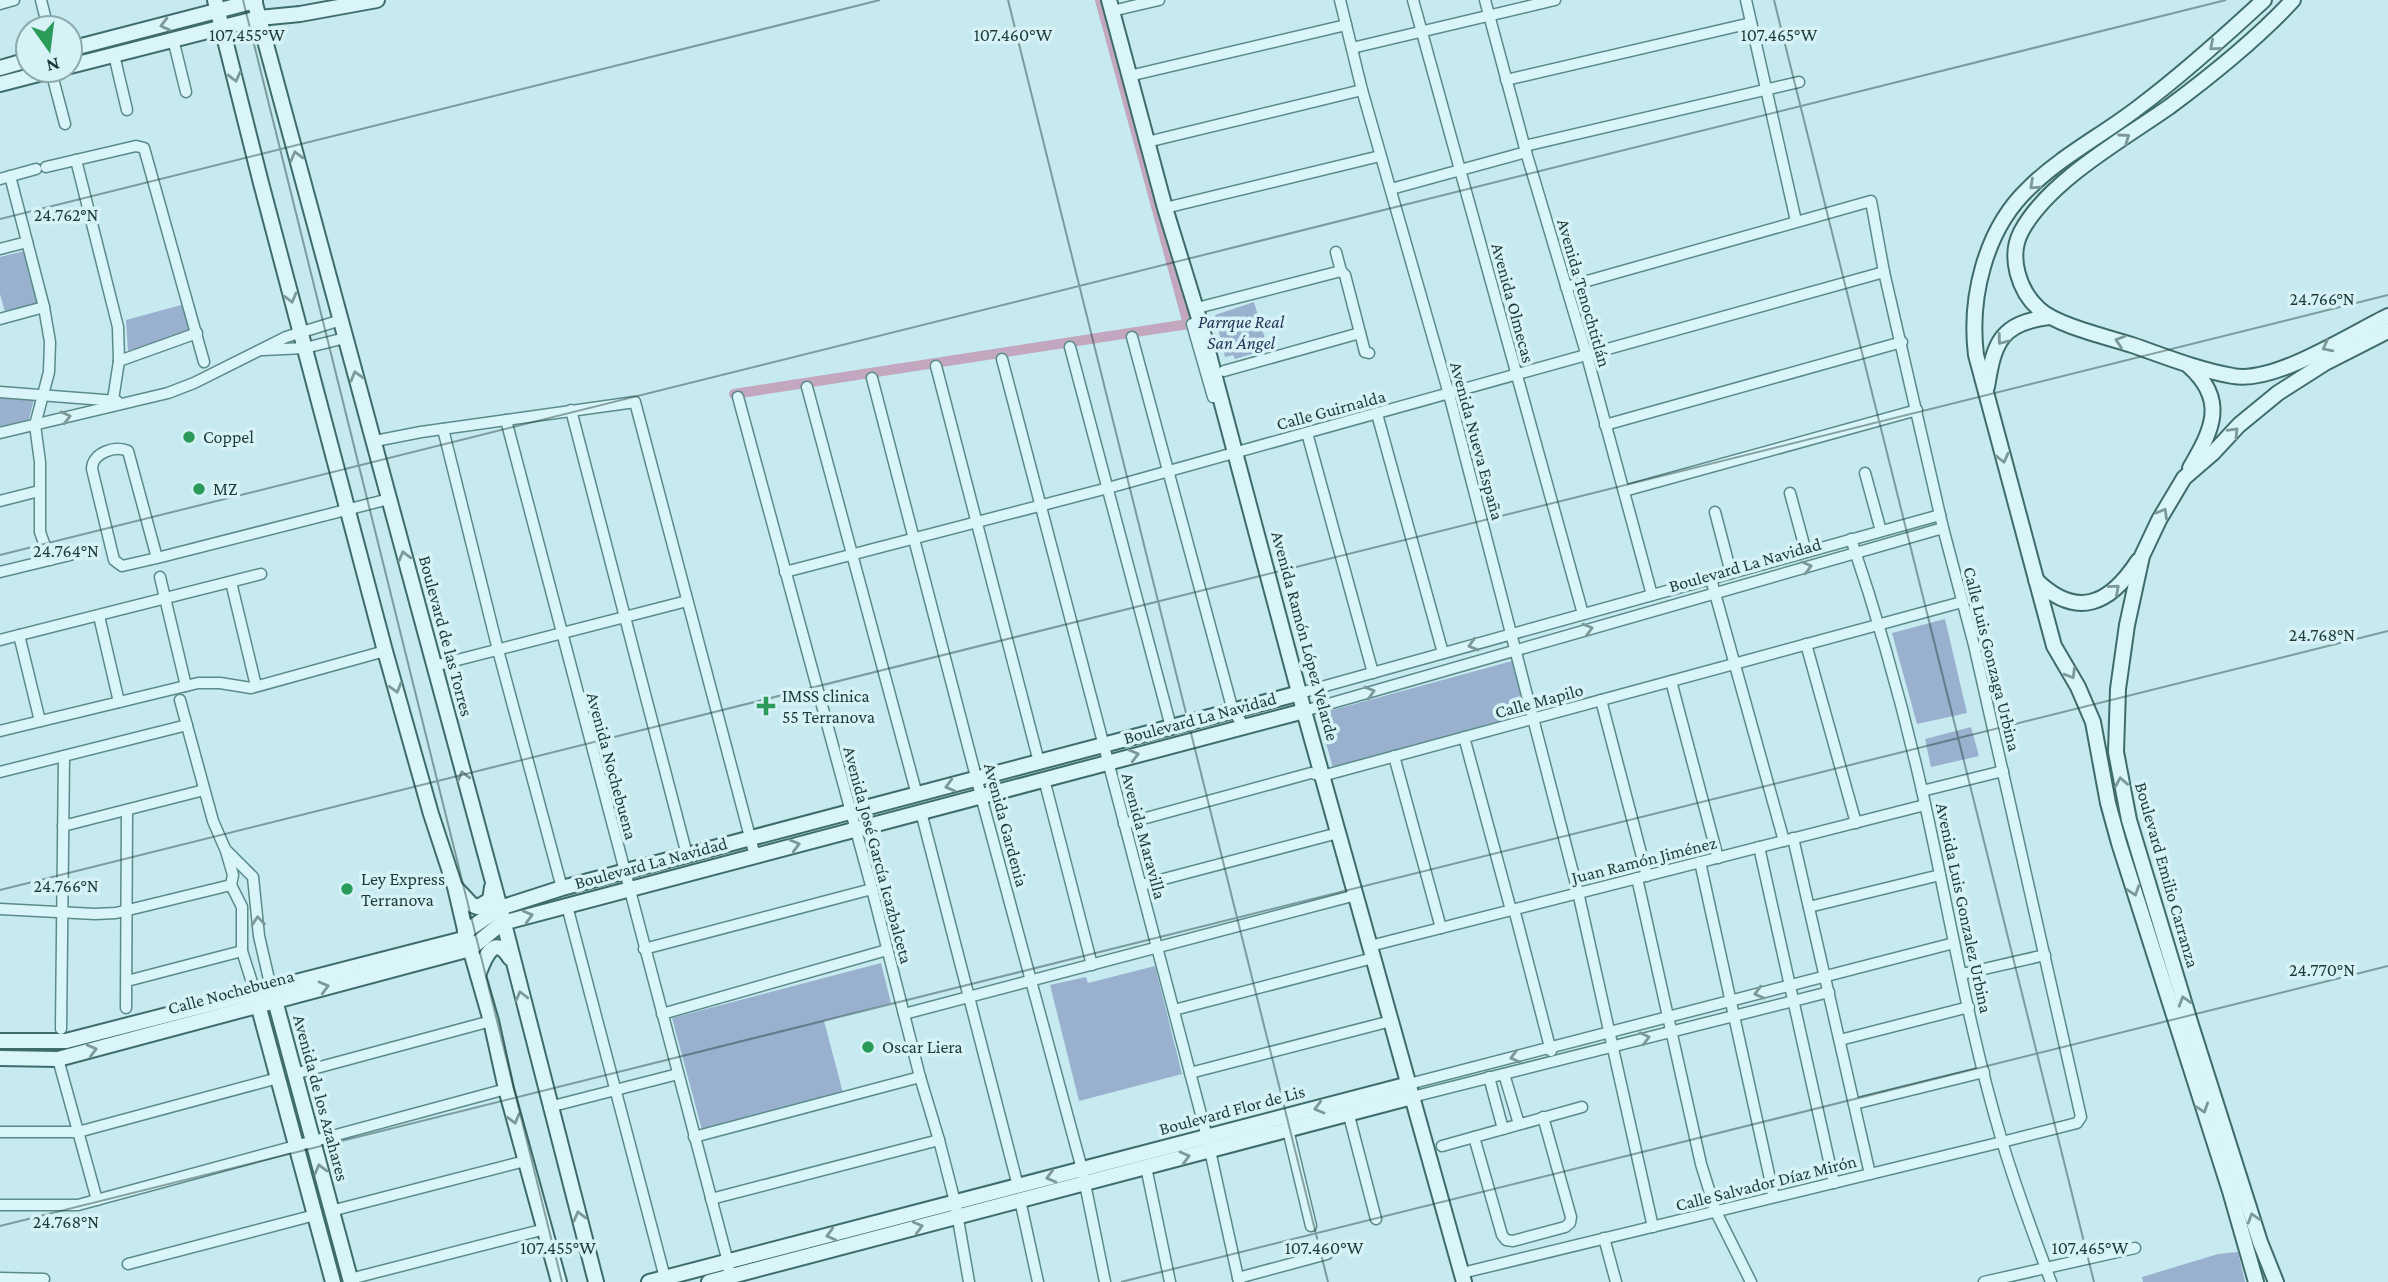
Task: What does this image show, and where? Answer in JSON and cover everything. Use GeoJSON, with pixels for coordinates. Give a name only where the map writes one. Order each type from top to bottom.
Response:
{"type":"FeatureCollection","features":[{"type":"Feature","properties":{"kind":"street"},"geometry":{"type":"LineString","coordinates":[[0,4],[13,0]]}},
{"type":"Feature","properties":{"kind":"street"},"geometry":{"type":"LineString","coordinates":[[84,62],[259,18],[300,14],[377,0]]}},
{"type":"Feature","properties":{"kind":"street"},"geometry":{"type":"LineString","coordinates":[[1110,6],[1159,0]]}},
{"type":"Feature","properties":{"kind":"street","name":"Avenida Nueva España"},"geometry":{"type":"LineString","coordinates":[[1340,0],[1380,156],[1449,394],[1534,718],[1578,892],[1653,1227]]}},
{"type":"Feature","properties":{"kind":"street","name":"Avenida Olmecas"},"geometry":{"type":"LineString","coordinates":[[1413,0],[1583,614]]}},
{"type":"Feature","properties":{"kind":"street","name":"Avenida Tenochtitlán"},"geometry":{"type":"LineString","coordinates":[[1485,0],[1652,595]]}},
{"type":"Feature","properties":{"kind":"street"},"geometry":{"type":"LineString","coordinates":[[1352,48],[1555,0]]}},
{"type":"Feature","properties":{"kind":"street"},"geometry":{"type":"LineString","coordinates":[[1566,287],[1796,221],[1746,0]]}},
{"type":"Feature","properties":{"kind":"street","name":"Boulevard Emilio Carranza"},"geometry":{"type":"LineString","coordinates":[[2256,1282],[2226,1178],[2119,843],[2108,803],[2093,722],[2078,687],[2054,646],[1976,355],[1973,334],[1978,288],[1992,244],[2014,206],[2027,190],[2187,69],[2264,0]]}},
{"type":"Feature","properties":{"kind":"street"},"geometry":{"type":"LineString","coordinates":[[2278,393],[2234,376],[2185,363],[2049,317],[2029,299],[2019,279],[2017,246],[2020,234],[2031,215],[2052,191],[2172,104],[2293,0]]}},
{"type":"Feature","properties":{"kind":"street"},"geometry":{"type":"LineString","coordinates":[[84,45],[216,6],[255,1]]}},
{"type":"Feature","properties":{"kind":"street","name":"Boulevard de las Torres"},"geometry":{"type":"LineString","coordinates":[[255,1],[375,441],[596,1282]]}},
{"type":"Feature","properties":{"kind":"street"},"geometry":{"type":"LineString","coordinates":[[216,6],[386,651],[431,814],[455,887],[467,940],[491,1021],[506,1089],[559,1282]]}},
{"type":"Feature","properties":{"kind":"street","name":"Avenida Ramón López Velarde"},"geometry":{"type":"LineString","coordinates":[[1110,6],[1165,208],[1197,309],[1233,454],[1463,1277]]}},
{"type":"Feature","properties":{"kind":"street"},"geometry":{"type":"LineString","coordinates":[[1506,80],[1751,23]]}},
{"type":"Feature","properties":{"kind":"street"},"geometry":{"type":"LineString","coordinates":[[1129,76],[1346,25]]}},
{"type":"Feature","properties":{"kind":"street"},"geometry":{"type":"LineString","coordinates":[[173,39],[186,92]]}},
{"type":"Feature","properties":{"kind":"street"},"geometry":{"type":"LineString","coordinates":[[114,55],[127,110]]}},
{"type":"Feature","properties":{"kind":"street"},"geometry":{"type":"LineString","coordinates":[[1391,189],[1525,149],[1799,82]]}},
{"type":"Feature","properties":{"kind":"street"},"geometry":{"type":"LineString","coordinates":[[56,84],[65,124]]}},
{"type":"Feature","properties":{"kind":"street"},"geometry":{"type":"LineString","coordinates":[[1147,142],[1362,90]]}},
{"type":"Feature","properties":{"kind":"street"},"geometry":{"type":"LineString","coordinates":[[50,560],[40,532],[40,462],[35,425],[50,355],[44,307],[27,242],[5,177],[136,146],[145,148],[204,362]]}},
{"type":"Feature","properties":{"kind":"street"},"geometry":{"type":"LineString","coordinates":[[1165,208],[1380,156]]}},
{"type":"Feature","properties":{"kind":"street"},"geometry":{"type":"LineString","coordinates":[[76,160],[118,327],[119,361],[112,404]]}},
{"type":"Feature","properties":{"kind":"street","name":"Calle Luis Gonzaga Urbina"},"geometry":{"type":"LineString","coordinates":[[1796,221],[1871,201],[1884,272],[1943,527],[1974,645],[2081,1114],[2077,1123]]}},
{"type":"Feature","properties":{"kind":"street"},"geometry":{"type":"LineString","coordinates":[[0,249],[27,242]]}},
{"type":"Feature","properties":{"kind":"street"},"geometry":{"type":"LineString","coordinates":[[1336,252],[1340,271],[1345,275],[1365,352],[1368,353]]}},
{"type":"Feature","properties":{"kind":"street"},"geometry":{"type":"LineString","coordinates":[[1197,309],[1340,271]]}},
{"type":"Feature","properties":{"kind":"street","name":"Calle Guirnalda"},"geometry":{"type":"LineString","coordinates":[[785,572],[1233,454],[1884,272]]}},
{"type":"Feature","properties":{"kind":"street"},"geometry":{"type":"LineString","coordinates":[[0,319],[44,307]]}},
{"type":"Feature","properties":{"kind":"street"},"geometry":{"type":"LineString","coordinates":[[2234,376],[2258,376],[2288,367],[2388,316]]}},
{"type":"Feature","properties":{"kind":"street"},"geometry":{"type":"LineString","coordinates":[[1986,392],[1992,359],[2001,339],[2027,320],[2049,317]]}},
{"type":"Feature","properties":{"kind":"street"},"geometry":{"type":"LineString","coordinates":[[0,433],[181,388],[301,331],[341,320]]}},
{"type":"Feature","properties":{"kind":"street"},"geometry":{"type":"LineString","coordinates":[[1192,324],[1233,454]]}},
{"type":"Feature","properties":{"kind":"street","name":"Boulevard Emilio Carranza"},"geometry":{"type":"LineString","coordinates":[[2276,1282],[2260,1242],[2162,933],[2121,786],[2116,752],[2118,689],[2141,556],[2184,478],[2278,393],[2325,363],[2388,331]]}},
{"type":"Feature","properties":{"kind":"street"},"geometry":{"type":"LineString","coordinates":[[119,361],[197,333]]}},
{"type":"Feature","properties":{"kind":"street"},"geometry":{"type":"LineString","coordinates":[[1224,371],[1360,333]]}},
{"type":"Feature","properties":{"kind":"street"},"geometry":{"type":"LineString","coordinates":[[1132,337],[1233,711],[1244,726]]}},
{"type":"Feature","properties":{"kind":"street"},"geometry":{"type":"LineString","coordinates":[[259,350],[305,348],[345,338]]}},
{"type":"Feature","properties":{"kind":"street"},"geometry":{"type":"LineString","coordinates":[[1605,425],[1902,342]]}},
{"type":"Feature","properties":{"kind":"street"},"geometry":{"type":"LineString","coordinates":[[1070,347],[1171,727]]}},
{"type":"Feature","properties":{"kind":"street","name":"Avenida Maravilla"},"geometry":{"type":"LineString","coordinates":[[1002,359],[1209,1143],[1238,1280]]}},
{"type":"Feature","properties":{"kind":"street"},"geometry":{"type":"LineString","coordinates":[[2184,478],[2208,437],[2213,417],[2211,395],[2203,378],[2185,363]]}},
{"type":"Feature","properties":{"kind":"street"},"geometry":{"type":"LineString","coordinates":[[936,366],[1039,762]]}},
{"type":"Feature","properties":{"kind":"street","name":"Avenida Gardenia"},"geometry":{"type":"LineString","coordinates":[[872,378],[1084,1176],[1105,1282]]}},
{"type":"Feature","properties":{"kind":"street"},"geometry":{"type":"LineString","coordinates":[[807,387],[916,795]]}},
{"type":"Feature","properties":{"kind":"street"},"geometry":{"type":"LineString","coordinates":[[0,392],[112,404]]}},
{"type":"Feature","properties":{"kind":"street","name":"Avenida José García Icazbalceta"},"geometry":{"type":"LineString","coordinates":[[738,397],[939,1140],[970,1282]]}},
{"type":"Feature","properties":{"kind":"street"},"geometry":{"type":"LineString","coordinates":[[375,441],[635,402],[755,856]]}},
{"type":"Feature","properties":{"kind":"street"},"geometry":{"type":"LineString","coordinates":[[571,410],[623,618],[687,855]]}},
{"type":"Feature","properties":{"kind":"street"},"geometry":{"type":"LineString","coordinates":[[1624,491],[1917,410]]}},
{"type":"Feature","properties":{"kind":"street"},"geometry":{"type":"LineString","coordinates":[[1377,414],[1443,653]]}},
{"type":"Feature","properties":{"kind":"street","name":"Avenida Nochebuena"},"geometry":{"type":"LineString","coordinates":[[506,420],[729,1273]]}},
{"type":"Feature","properties":{"kind":"street"},"geometry":{"type":"LineString","coordinates":[[443,429],[498,650],[562,888]]}},
{"type":"Feature","properties":{"kind":"street"},"geometry":{"type":"LineString","coordinates":[[1307,433],[1373,673]]}},
{"type":"Feature","properties":{"kind":"street"},"geometry":{"type":"LineString","coordinates":[[157,558],[128,452],[120,449],[100,454],[93,459],[92,469],[114,560],[118,565],[126,566],[389,499]]}},
{"type":"Feature","properties":{"kind":"street"},"geometry":{"type":"LineString","coordinates":[[1865,473],[1881,531]]}},
{"type":"Feature","properties":{"kind":"street"},"geometry":{"type":"LineString","coordinates":[[0,501],[39,491]]}},
{"type":"Feature","properties":{"kind":"street"},"geometry":{"type":"LineString","coordinates":[[1790,493],[1806,552]]}},
{"type":"Feature","properties":{"kind":"street"},"geometry":{"type":"LineString","coordinates":[[1715,512],[1731,573]]}},
{"type":"Feature","properties":{"kind":"street","name":"Boulevard La Navidad"},"geometry":{"type":"LineString","coordinates":[[467,940],[501,916],[562,888],[1300,693],[1940,514]]}},
{"type":"Feature","properties":{"kind":"street","name":"Boulevard La Navidad"},"geometry":{"type":"LineString","coordinates":[[501,916],[566,906],[1304,710],[1943,527]]}},
{"type":"Feature","properties":{"kind":"street","name":"Avenida Luis Gonzalez Urbina"},"geometry":{"type":"LineString","coordinates":[[1851,539],[1922,791],[1984,1072],[2003,1142],[2051,1282]]}},
{"type":"Feature","properties":{"kind":"street"},"geometry":{"type":"LineString","coordinates":[[0,572],[70,555]]}},
{"type":"Feature","properties":{"kind":"street"},"geometry":{"type":"LineString","coordinates":[[2035,579],[2060,599],[2087,603],[2113,592],[2128,577],[2141,556]]}},
{"type":"Feature","properties":{"kind":"street"},"geometry":{"type":"LineString","coordinates":[[0,640],[261,574]]}},
{"type":"Feature","properties":{"kind":"street"},"geometry":{"type":"LineString","coordinates":[[160,577],[187,686]]}},
{"type":"Feature","properties":{"kind":"street"},"geometry":{"type":"LineString","coordinates":[[1711,579],[1809,906],[1870,1174]]}},
{"type":"Feature","properties":{"kind":"street"},"geometry":{"type":"LineString","coordinates":[[231,582],[256,687]]}},
{"type":"Feature","properties":{"kind":"street"},"geometry":{"type":"LineString","coordinates":[[434,667],[687,601]]}},
{"type":"Feature","properties":{"kind":"street","name":"Calle Mapilo"},"geometry":{"type":"LineString","coordinates":[[1124,824],[1311,773],[1322,776],[1394,757],[1962,602]]}},
{"type":"Feature","properties":{"kind":"street"},"geometry":{"type":"LineString","coordinates":[[99,615],[119,702]]}},
{"type":"Feature","properties":{"kind":"street"},"geometry":{"type":"LineString","coordinates":[[19,635],[40,721]]}},
{"type":"Feature","properties":{"kind":"street"},"geometry":{"type":"LineString","coordinates":[[1807,644],[1856,822]]}},
{"type":"Feature","properties":{"kind":"street"},"geometry":{"type":"LineString","coordinates":[[0,731],[210,682],[256,687],[386,651]]}},
{"type":"Feature","properties":{"kind":"street"},"geometry":{"type":"LineString","coordinates":[[1671,681],[1718,858]]}},
{"type":"Feature","properties":{"kind":"street","name":"Avenida de los Azahares"},"geometry":{"type":"LineString","coordinates":[[180,700],[204,790],[242,907],[242,951],[333,1282]]}},
{"type":"Feature","properties":{"kind":"street"},"geometry":{"type":"LineString","coordinates":[[1601,700],[1642,877],[1701,1164],[1716,1212],[1751,1282]]}},
{"type":"Feature","properties":{"kind":"street"},"geometry":{"type":"LineString","coordinates":[[0,772],[187,725]]}},
{"type":"Feature","properties":{"kind":"street"},"geometry":{"type":"LineString","coordinates":[[1464,737],[1553,1061]]}},
{"type":"Feature","properties":{"kind":"street"},"geometry":{"type":"LineString","coordinates":[[61,1029],[64,756]]}},
{"type":"Feature","properties":{"kind":"street"},"geometry":{"type":"LineString","coordinates":[[1394,757],[1441,928]]}},
{"type":"Feature","properties":{"kind":"street"},"geometry":{"type":"LineString","coordinates":[[1922,791],[2003,771]]}},
{"type":"Feature","properties":{"kind":"street"},"geometry":{"type":"LineString","coordinates":[[1044,779],[1092,965]]}},
{"type":"Feature","properties":{"kind":"street"},"geometry":{"type":"LineString","coordinates":[[63,826],[204,790]]}},
{"type":"Feature","properties":{"kind":"street","name":"Juan Ramón Jiménez"},"geometry":{"type":"LineString","coordinates":[[1174,1010],[1372,952],[1441,928],[1925,805]]}},
{"type":"Feature","properties":{"kind":"street"},"geometry":{"type":"LineString","coordinates":[[126,1008],[127,810]]}},
{"type":"Feature","properties":{"kind":"street"},"geometry":{"type":"LineString","coordinates":[[921,812],[1019,1193],[1038,1282]]}},
{"type":"Feature","properties":{"kind":"street"},"geometry":{"type":"LineString","coordinates":[[1141,885],[1338,833]]}},
{"type":"Feature","properties":{"kind":"street"},"geometry":{"type":"LineString","coordinates":[[1759,847],[1834,1183]]}},
{"type":"Feature","properties":{"kind":"street","name":"Avenida de los Azahares"},"geometry":{"type":"LineString","coordinates":[[226,851],[253,877],[259,936],[350,1280]]}},
{"type":"Feature","properties":{"kind":"street"},"geometry":{"type":"LineString","coordinates":[[1700,862],[1774,1197]]}},
{"type":"Feature","properties":{"kind":"street"},"geometry":{"type":"LineString","coordinates":[[0,909],[95,914],[127,911],[232,880],[247,870]]}},
{"type":"Feature","properties":{"kind":"street"},"geometry":{"type":"LineString","coordinates":[[1809,906],[1940,875]]}},
{"type":"Feature","properties":{"kind":"street"},"geometry":{"type":"LineString","coordinates":[[455,887],[472,905],[481,907],[490,900],[492,882]]}},
{"type":"Feature","properties":{"kind":"street"},"geometry":{"type":"LineString","coordinates":[[644,949],[872,889]]}},
{"type":"Feature","properties":{"kind":"street"},"geometry":{"type":"LineString","coordinates":[[904,1014],[1356,895]]}},
{"type":"Feature","properties":{"kind":"street"},"geometry":{"type":"LineString","coordinates":[[566,906],[665,1278]]}},
{"type":"Feature","properties":{"kind":"street","name":"Calle Nochebuena"},"geometry":{"type":"LineString","coordinates":[[0,1041],[66,1041],[273,994],[467,940]]}},
{"type":"Feature","properties":{"kind":"street","name":"Boulevard Flor de Lis"},"geometry":{"type":"LineString","coordinates":[[709,1282],[729,1273],[956,1210],[1410,1091],[1550,1048],[1954,943]]}},
{"type":"Feature","properties":{"kind":"street"},"geometry":{"type":"LineString","coordinates":[[478,975],[484,955],[491,949],[504,948],[513,962]]}},
{"type":"Feature","properties":{"kind":"street"},"geometry":{"type":"LineString","coordinates":[[662,1014],[887,950]]}},
{"type":"Feature","properties":{"kind":"street"},"geometry":{"type":"LineString","coordinates":[[127,981],[242,951]]}},
{"type":"Feature","properties":{"kind":"street"},"geometry":{"type":"LineString","coordinates":[[1962,974],[2045,955]]}},
{"type":"Feature","properties":{"kind":"street","name":"Boulevard Flor de Lis"},"geometry":{"type":"LineString","coordinates":[[1410,1091],[1504,1074],[1829,992]]}},
{"type":"Feature","properties":{"kind":"street","name":"Calle Nochebuena"},"geometry":{"type":"LineString","coordinates":[[0,1058],[58,1059],[257,998]]}},
{"type":"Feature","properties":{"kind":"street"},"geometry":{"type":"LineString","coordinates":[[1839,1040],[1969,1007]]}},
{"type":"Feature","properties":{"kind":"street"},"geometry":{"type":"LineString","coordinates":[[295,1074],[491,1021]]}},
{"type":"Feature","properties":{"kind":"street"},"geometry":{"type":"LineString","coordinates":[[1190,1073],[1391,1021]]}},
{"type":"Feature","properties":{"kind":"street"},"geometry":{"type":"LineString","coordinates":[[58,1059],[97,1200]]}},
{"type":"Feature","properties":{"kind":"street"},"geometry":{"type":"LineString","coordinates":[[1854,1104],[1984,1072]]}},
{"type":"Feature","properties":{"kind":"street"},"geometry":{"type":"LineString","coordinates":[[549,1107],[678,1074]]}},
{"type":"Feature","properties":{"kind":"street"},"geometry":{"type":"LineString","coordinates":[[1504,1074],[1518,1124]]}},
{"type":"Feature","properties":{"kind":"street"},"geometry":{"type":"LineString","coordinates":[[694,1137],[920,1077]]}},
{"type":"Feature","properties":{"kind":"street"},"geometry":{"type":"LineString","coordinates":[[1489,1077],[1503,1129]]}},
{"type":"Feature","properties":{"kind":"street"},"geometry":{"type":"LineString","coordinates":[[0,1132],[78,1132],[278,1078]]}},
{"type":"Feature","properties":{"kind":"street"},"geometry":{"type":"LineString","coordinates":[[0,1205],[66,1206],[97,1200],[506,1089]]}},
{"type":"Feature","properties":{"kind":"street"},"geometry":{"type":"LineString","coordinates":[[1347,1107],[1376,1219]]}},
{"type":"Feature","properties":{"kind":"street","name":"Boulevard Flor de Lis"},"geometry":{"type":"LineString","coordinates":[[1084,1176],[1146,1167],[1209,1143],[1288,1130],[1347,1107]]}},
{"type":"Feature","properties":{"kind":"street"},"geometry":{"type":"LineString","coordinates":[[1442,1146],[1582,1107]]}},
{"type":"Feature","properties":{"kind":"street"},"geometry":{"type":"LineString","coordinates":[[1474,1137],[1502,1235],[1506,1240],[1513,1241],[1565,1227],[1570,1223],[1571,1217],[1544,1117]]}},
{"type":"Feature","properties":{"kind":"street","name":"Calle Salvador Díaz Mirón"},"geometry":{"type":"LineString","coordinates":[[1463,1277],[1604,1238],[2077,1123]]}},
{"type":"Feature","properties":{"kind":"street"},"geometry":{"type":"LineString","coordinates":[[1288,1130],[1311,1226]]}},
{"type":"Feature","properties":{"kind":"street"},"geometry":{"type":"LineString","coordinates":[[711,1199],[939,1140]]}},
{"type":"Feature","properties":{"kind":"street"},"geometry":{"type":"LineString","coordinates":[[331,1211],[525,1161]]}},
{"type":"Feature","properties":{"kind":"street"},"geometry":{"type":"LineString","coordinates":[[1146,1167],[1170,1282]]}},
{"type":"Feature","properties":{"kind":"street"},"geometry":{"type":"LineString","coordinates":[[128,1264],[315,1215]]}},
{"type":"Feature","properties":{"kind":"street"},"geometry":{"type":"LineString","coordinates":[[350,1280],[545,1229]]}},
{"type":"Feature","properties":{"kind":"street"},"geometry":{"type":"LineString","coordinates":[[1604,1238],[1616,1282]]}},
{"type":"Feature","properties":{"kind":"street"},"geometry":{"type":"LineString","coordinates":[[1984,1282],[2134,1248]]}},
{"type":"Feature","properties":{"kind":"street"},"geometry":{"type":"LineString","coordinates":[[1238,1280],[1327,1254]]}},
{"type":"Feature","properties":{"kind":"street","name":"Boulevard Flor de Lis"},"geometry":{"type":"LineString","coordinates":[[649,1282],[665,1278],[729,1273]]}},
{"type":"Feature","properties":{"kind":"street"},"geometry":{"type":"LineString","coordinates":[[0,1278],[44,1279]]}},
{"type":"Feature","properties":{"kind":"green space"},"geometry":{"type":"Polygon","coordinates":[[[28,250],[42,303],[5,312],[0,294],[0,257],[28,250]]]}},
{"type":"Feature","properties":{"kind":"green space","name":"Parrque Real San Ángel"},"geometry":{"type":"Polygon","coordinates":[[[1254,302],[1268,349],[1235,359],[1233,355],[1225,357],[1215,315],[1254,302]]]}},
{"type":"Feature","properties":{"kind":"green space"},"geometry":{"type":"Polygon","coordinates":[[[185,304],[191,331],[128,351],[126,320],[185,304]]]}},
{"type":"Feature","properties":{"kind":"green space"},"geometry":{"type":"Polygon","coordinates":[[[0,398],[34,399],[28,423],[0,430],[0,398]]]}},
{"type":"Feature","properties":{"kind":"green space"},"geometry":{"type":"Polygon","coordinates":[[[1945,619],[1967,713],[1917,724],[1892,633],[1945,619]]]}},
{"type":"Feature","properties":{"kind":"green space"},"geometry":{"type":"Polygon","coordinates":[[[1512,661],[1527,714],[1333,768],[1318,714],[1512,661]]]}},
{"type":"Feature","properties":{"kind":"green space"},"geometry":{"type":"Polygon","coordinates":[[[1971,727],[1979,756],[1931,767],[1925,739],[1971,727]]]}},
{"type":"Feature","properties":{"kind":"green space"},"geometry":{"type":"Polygon","coordinates":[[[881,963],[891,1003],[824,1021],[843,1093],[702,1130],[672,1018],[881,963]]]}},
{"type":"Feature","properties":{"kind":"green space"},"geometry":{"type":"Polygon","coordinates":[[[1155,966],[1182,1074],[1079,1101],[1050,985],[1086,977],[1088,983],[1155,966]]]}},
{"type":"Feature","properties":{"kind":"green space"},"geometry":{"type":"Polygon","coordinates":[[[2238,1252],[2245,1282],[2143,1282],[2142,1277],[2218,1254],[2238,1252]]]}},
{"type":"Feature","properties":{"kind":"waterway"},"geometry":{"type":"LineString","coordinates":[[734,394],[1188,324],[1100,0]]}},
{"type":"Feature","properties":{"kind":"place","name":"Coppel"},"geometry":{"type":"Point","coordinates":[189,437]}},
{"type":"Feature","properties":{"kind":"place","name":"MZ"},"geometry":{"type":"Point","coordinates":[199,489]}},
{"type":"Feature","properties":{"kind":"place","name":"IMSS clinica 55 Terranova"},"geometry":{"type":"Point","coordinates":[766,706]}},
{"type":"Feature","properties":{"kind":"place","name":"Ley Express Terranova"},"geometry":{"type":"Point","coordinates":[347,889]}},
{"type":"Feature","properties":{"kind":"place","name":"Oscar Liera"},"geometry":{"type":"Point","coordinates":[868,1047]}}]}
